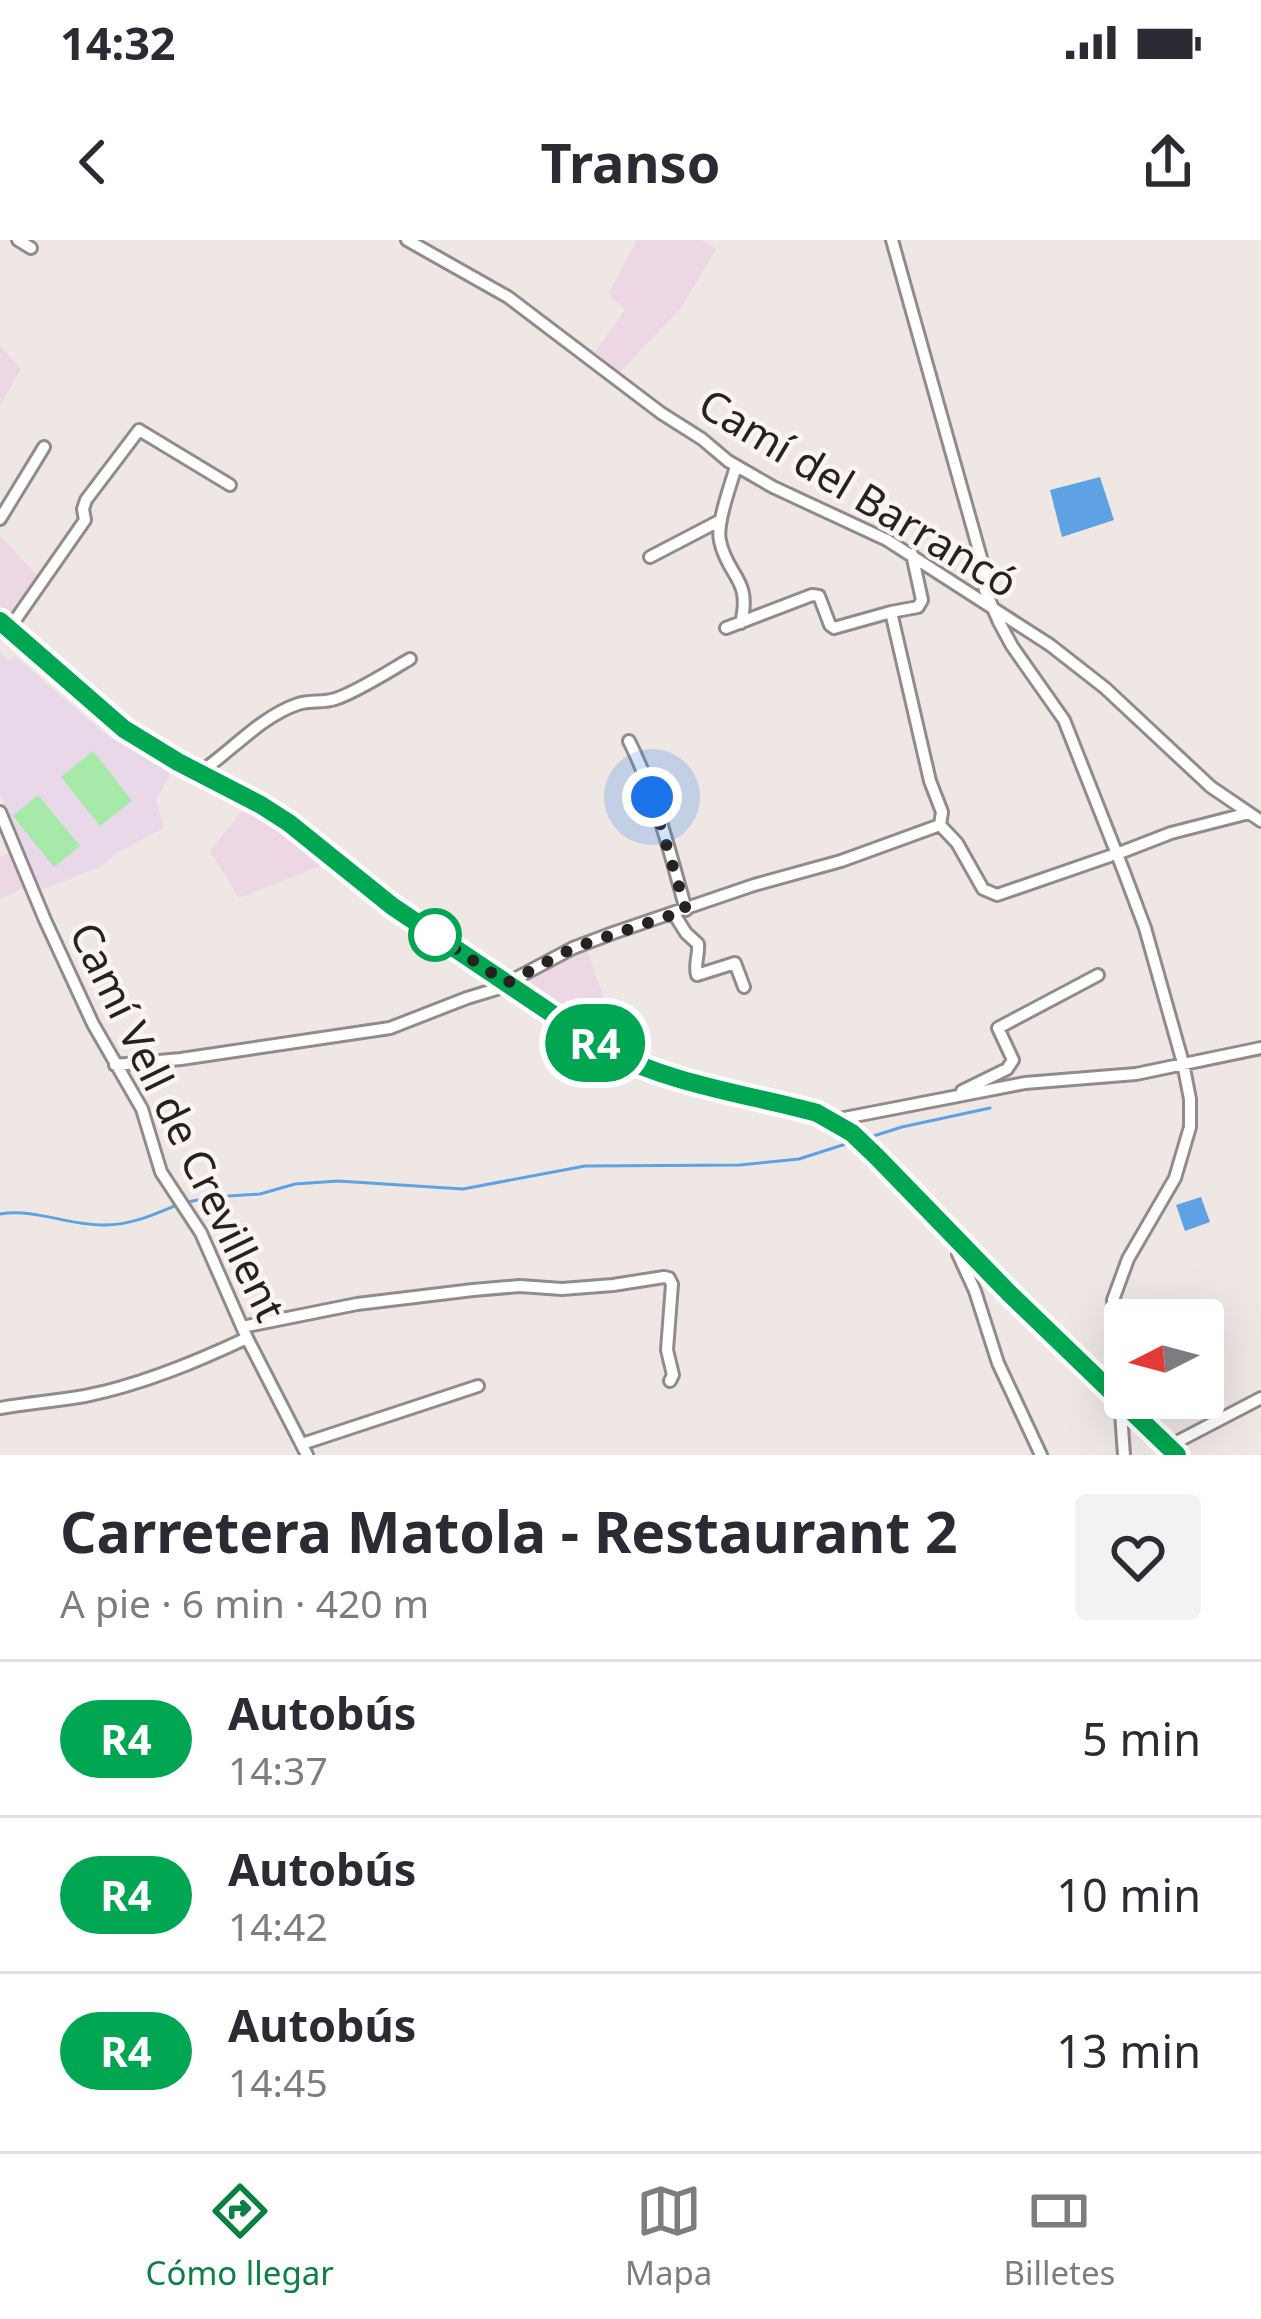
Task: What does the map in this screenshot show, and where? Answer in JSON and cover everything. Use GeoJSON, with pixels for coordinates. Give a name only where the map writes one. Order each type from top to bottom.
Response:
{"type":"FeatureCollection","features":[{"type":"Feature","properties":{"kind":"street"},"geometry":{"type":"LineString","coordinates":[[18,240],[31,248]]}},
{"type":"Feature","properties":{"kind":"street","name":"Camí del Barrancó"},"geometry":{"type":"LineString","coordinates":[[407,240],[508,297],[736,466],[912,554],[1081,668],[1211,788],[1261,821]]}},
{"type":"Feature","properties":{"kind":"street"},"geometry":{"type":"LineString","coordinates":[[892,240],[985,572],[985,590],[1012,646],[1064,720],[1145,928],[1183,1063],[1190,1113],[1184,1151],[1175,1178],[1128,1259],[1112,1299]]}},
{"type":"Feature","properties":{"kind":"street"},"geometry":{"type":"LineString","coordinates":[[230,485],[139,430],[86,500],[85,520],[4,625],[124,729],[289,823],[392,906],[606,1050],[657,1072],[834,1120],[877,1157],[1104,1384]]}},
{"type":"Feature","properties":{"kind":"street"},"geometry":{"type":"LineString","coordinates":[[0,519],[44,447]]}},
{"type":"Feature","properties":{"kind":"street"},"geometry":{"type":"LineString","coordinates":[[736,466],[720,541],[743,586],[741,623]]}},
{"type":"Feature","properties":{"kind":"street"},"geometry":{"type":"LineString","coordinates":[[650,557],[722,520]]}},
{"type":"Feature","properties":{"kind":"street"},"geometry":{"type":"LineString","coordinates":[[726,628],[812,595],[819,596],[834,628],[918,607],[922,600],[912,554]]}},
{"type":"Feature","properties":{"kind":"street"},"geometry":{"type":"LineString","coordinates":[[891,612],[930,781],[942,812],[940,825]]}},
{"type":"Feature","properties":{"kind":"street"},"geometry":{"type":"LineString","coordinates":[[199,773],[278,715],[299,704],[336,699],[410,659]]}},
{"type":"Feature","properties":{"kind":"street"},"geometry":{"type":"LineString","coordinates":[[629,741],[662,827],[686,933],[698,944],[697,975],[735,962],[744,987]]}},
{"type":"Feature","properties":{"kind":"street","name":"Camí Vell de Crevillent"},"geometry":{"type":"LineString","coordinates":[[0,812],[51,935],[142,1109],[161,1172],[202,1233],[244,1332],[304,1450]]}},
{"type":"Feature","properties":{"kind":"street"},"geometry":{"type":"LineString","coordinates":[[940,825],[957,843],[983,889],[997,895],[1171,833],[1249,813]]}},
{"type":"Feature","properties":{"kind":"street"},"geometry":{"type":"LineString","coordinates":[[115,1065],[390,1028],[508,984],[573,948],[940,825]]}},
{"type":"Feature","properties":{"kind":"street"},"geometry":{"type":"LineString","coordinates":[[949,1098],[1007,1069],[1012,1060],[998,1028],[1098,975]]}},
{"type":"Feature","properties":{"kind":"street"},"geometry":{"type":"LineString","coordinates":[[834,1120],[1025,1083],[1136,1074],[1261,1048]]}},
{"type":"Feature","properties":{"kind":"street"},"geometry":{"type":"LineString","coordinates":[[960,1243],[958,1254],[976,1291],[998,1363],[1041,1455]]}},
{"type":"Feature","properties":{"kind":"street"},"geometry":{"type":"LineString","coordinates":[[0,1408],[122,1386],[201,1359],[244,1332],[357,1304],[473,1290],[562,1289],[664,1277],[671,1284],[670,1381]]}},
{"type":"Feature","properties":{"kind":"street"},"geometry":{"type":"LineString","coordinates":[[304,1450],[478,1386]]}},
{"type":"Feature","properties":{"kind":"street"},"geometry":{"type":"LineString","coordinates":[[1140,1419],[1173,1451],[1261,1399]]}},
{"type":"Feature","properties":{"kind":"street"},"geometry":{"type":"LineString","coordinates":[[1120,1419],[1124,1455]]}},
{"type":"Feature","properties":{"kind":"shaded area"},"geometry":{"type":"Polygon","coordinates":[[[637,240],[702,240],[716,249],[682,307],[619,373],[595,352],[625,310],[608,294],[637,240]]]}},
{"type":"Feature","properties":{"kind":"shaded area"},"geometry":{"type":"Polygon","coordinates":[[[0,346],[21,369],[0,405],[0,346]]]}},
{"type":"Feature","properties":{"kind":"shaded area"},"geometry":{"type":"Polygon","coordinates":[[[0,536],[38,576],[11,621],[0,612],[0,536]]]}},
{"type":"Feature","properties":{"kind":"shaded area"},"geometry":{"type":"Polygon","coordinates":[[[0,651],[8,661],[16,657],[109,737],[171,773],[156,800],[164,828],[100,867],[41,890],[0,793],[0,651]]]}},
{"type":"Feature","properties":{"kind":"shaded area"},"geometry":{"type":"Polygon","coordinates":[[[246,806],[328,863],[239,898],[210,851],[246,806]]]}},
{"type":"Feature","properties":{"kind":"shaded area"},"geometry":{"type":"Polygon","coordinates":[[[10,853],[25,887],[0,899],[0,857],[10,853]]]}},
{"type":"Feature","properties":{"kind":"shaded area"},"geometry":{"type":"Polygon","coordinates":[[[586,948],[619,1040],[615,1043],[515,982],[586,948]]]}},
{"type":"Feature","properties":{"kind":"green space"},"geometry":{"type":"Polygon","coordinates":[[[93,751],[132,801],[100,826],[61,777],[93,751]]]}},
{"type":"Feature","properties":{"kind":"green space"},"geometry":{"type":"Polygon","coordinates":[[[38,795],[80,846],[54,867],[13,816],[38,795]]]}},
{"type":"Feature","properties":{"kind":"water"},"geometry":{"type":"Polygon","coordinates":[[[1100,477],[1114,520],[1062,537],[1050,490],[1100,477]]]}},
{"type":"Feature","properties":{"kind":"water"},"geometry":{"type":"Polygon","coordinates":[[[1201,1197],[1210,1222],[1185,1231],[1176,1205],[1201,1197]]]}},
{"type":"Feature","properties":{"kind":"waterway"},"geometry":{"type":"LineString","coordinates":[[864,1139],[990,1108]]}},
{"type":"Feature","properties":{"kind":"waterway"},"geometry":{"type":"LineString","coordinates":[[188,1202],[338,1181],[463,1189],[585,1166],[740,1165],[799,1159],[855,1141]]}},
{"type":"Feature","properties":{"kind":"waterway"},"geometry":{"type":"LineString","coordinates":[[0,1214],[115,1225],[179,1204]]}},
{"type":"Feature","properties":{"kind":"bus line","name":"R4"},"geometry":{"type":"LineString","coordinates":[[0,621],[124,729],[289,823],[392,906],[606,1050],[657,1072],[834,1120],[1177,1455]]}},
{"type":"Feature","properties":{"kind":"route"},"geometry":{"type":"LineString","coordinates":[[435,935],[427,930],[507,983],[573,948],[686,910],[652,797]]}}]}
